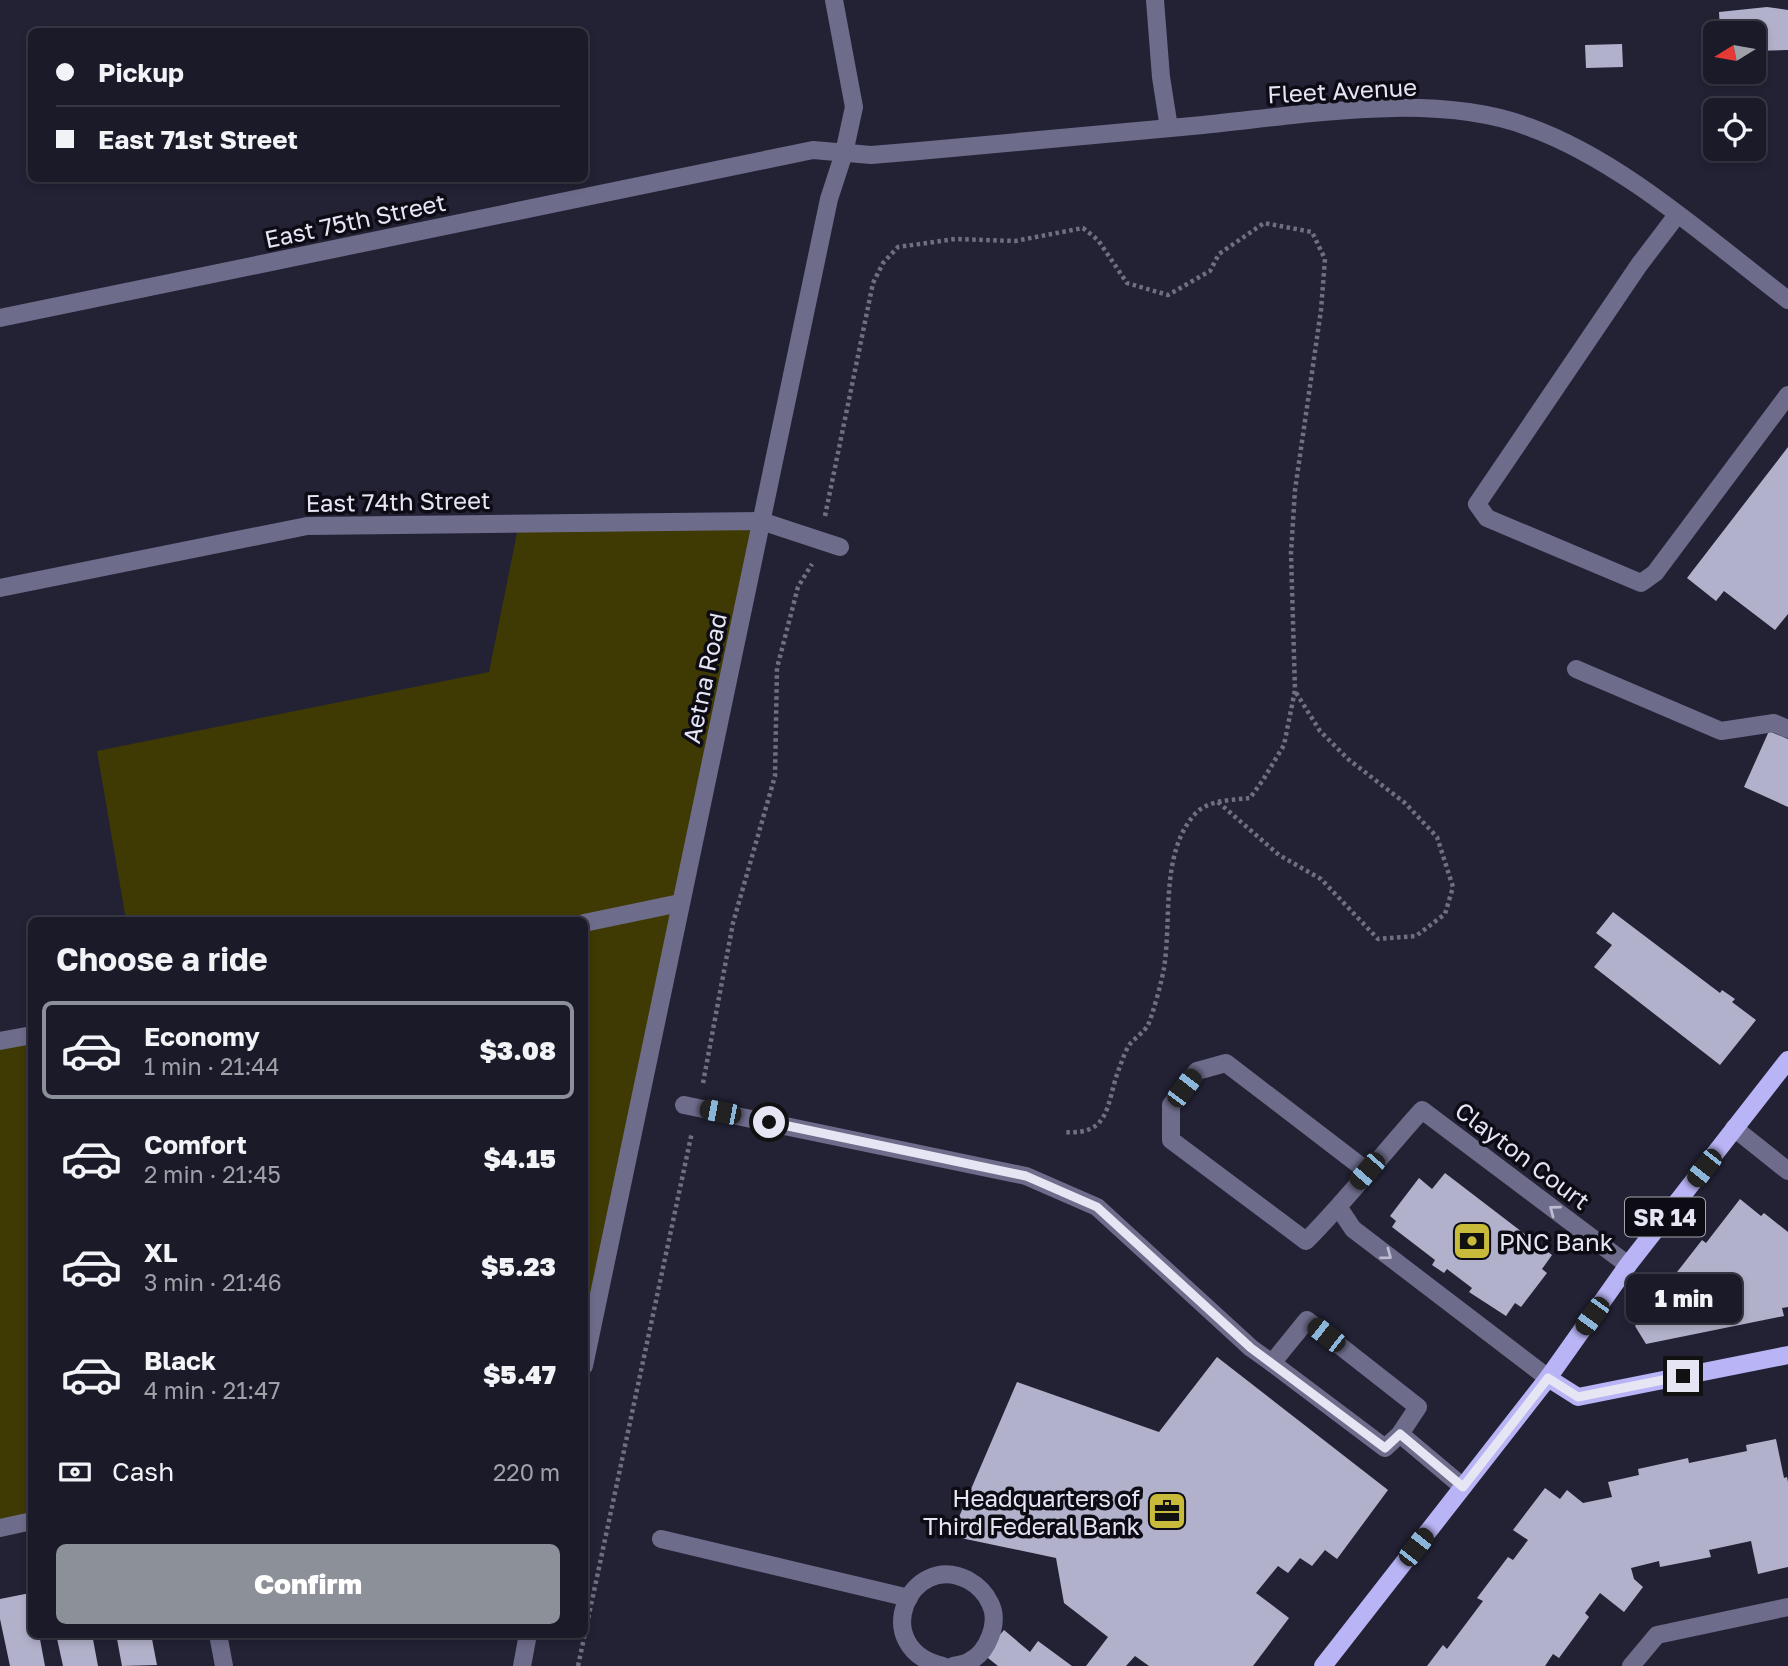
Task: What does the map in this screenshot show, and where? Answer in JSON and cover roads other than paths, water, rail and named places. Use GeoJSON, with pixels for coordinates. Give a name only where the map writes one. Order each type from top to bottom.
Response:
{"type":"FeatureCollection","features":[{"type":"Feature","properties":{"kind":"main road","name":"SR 14"},"geometry":{"type":"LineString","coordinates":[[1323,1666],[1548,1378],[1628,1265],[1788,1060]]}},
{"type":"Feature","properties":{"kind":"main road"},"geometry":{"type":"LineString","coordinates":[[1548,1378],[1578,1397],[1788,1355]]}},
{"type":"Feature","properties":{"kind":"street","name":"Aetna Road"},"geometry":{"type":"LineString","coordinates":[[588,1347],[829,200],[844,153],[854,107],[834,0]]}},
{"type":"Feature","properties":{"kind":"street"},"geometry":{"type":"LineString","coordinates":[[1155,0],[1161,77],[1169,128]]}},
{"type":"Feature","properties":{"kind":"street","name":"Fleet Avenue"},"geometry":{"type":"LineString","coordinates":[[844,153],[871,155],[1378,109],[1444,110],[1495,116],[1529,126],[1582,149],[1677,215],[1788,300]]}},
{"type":"Feature","properties":{"kind":"street","name":"East 75th Street"},"geometry":{"type":"LineString","coordinates":[[0,318],[813,150],[844,153]]}},
{"type":"Feature","properties":{"kind":"street"},"geometry":{"type":"LineString","coordinates":[[1677,215],[1639,265],[1477,504],[1487,518],[1641,583],[1655,573],[1788,396]]}},
{"type":"Feature","properties":{"kind":"street","name":"East 74th Street"},"geometry":{"type":"LineString","coordinates":[[0,589],[307,526],[761,521],[840,547]]}},
{"type":"Feature","properties":{"kind":"street"},"geometry":{"type":"LineString","coordinates":[[1576,669],[1721,731],[1774,723],[1788,729]]}},
{"type":"Feature","properties":{"kind":"street"},"geometry":{"type":"LineString","coordinates":[[588,922],[680,903]]}},
{"type":"Feature","properties":{"kind":"street"},"geometry":{"type":"LineString","coordinates":[[0,1041],[28,1036]]}},
{"type":"Feature","properties":{"kind":"street"},"geometry":{"type":"LineString","coordinates":[[1226,1063],[1367,1171],[1339,1208],[1306,1241],[1171,1140],[1171,1105],[1197,1071],[1226,1063]]}},
{"type":"Feature","properties":{"kind":"street"},"geometry":{"type":"LineString","coordinates":[[684,1105],[1026,1176],[1097,1207],[1251,1348],[1385,1448],[1400,1434],[1418,1407],[1307,1320],[1272,1363]]}},
{"type":"Feature","properties":{"kind":"street","name":"Clayton Court"},"geometry":{"type":"LineString","coordinates":[[1367,1171],[1422,1110],[1628,1265]]}},
{"type":"Feature","properties":{"kind":"street"},"geometry":{"type":"LineString","coordinates":[[1734,1128],[1788,1171]]}},
{"type":"Feature","properties":{"kind":"street"},"geometry":{"type":"LineString","coordinates":[[1339,1208],[1353,1228],[1548,1378]]}},
{"type":"Feature","properties":{"kind":"street"},"geometry":{"type":"LineString","coordinates":[[1400,1434],[1463,1487]]}},
{"type":"Feature","properties":{"kind":"street"},"geometry":{"type":"LineString","coordinates":[[0,1528],[28,1522]]}},
{"type":"Feature","properties":{"kind":"street"},"geometry":{"type":"LineString","coordinates":[[661,1539],[909,1598]]}},
{"type":"Feature","properties":{"kind":"street"},"geometry":{"type":"LineString","coordinates":[[943,1666],[926,1662],[910,1647],[902,1626],[904,1604],[917,1586],[936,1576],[958,1576],[978,1586],[991,1604],[994,1626],[986,1647],[970,1662],[953,1666]]}},
{"type":"Feature","properties":{"kind":"street"},"geometry":{"type":"LineString","coordinates":[[1631,1666],[1657,1635],[1788,1607]]}},
{"type":"Feature","properties":{"kind":"street"},"geometry":{"type":"LineString","coordinates":[[219,1638],[224,1666]]}},
{"type":"Feature","properties":{"kind":"street"},"geometry":{"type":"LineString","coordinates":[[522,1666],[527,1638]]}},
{"type":"Feature","properties":{"kind":"place","name":"PNC Bank"},"geometry":{"type":"Point","coordinates":[1472,1241]}},
{"type":"Feature","properties":{"kind":"place","name":"Headquarters of Third Federal Bank"},"geometry":{"type":"Point","coordinates":[1167,1511]}}]}
